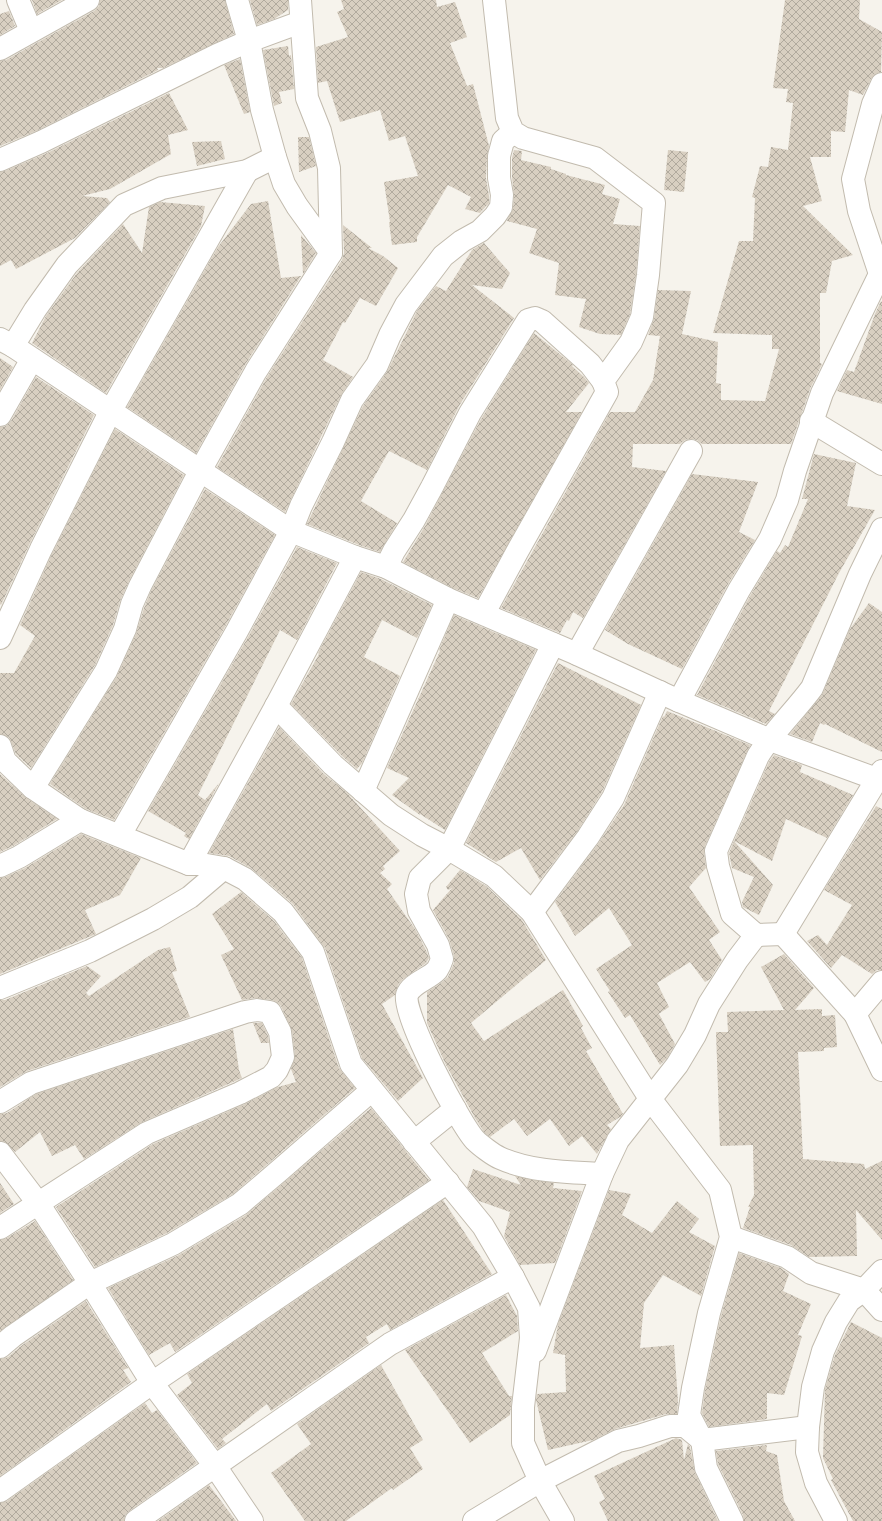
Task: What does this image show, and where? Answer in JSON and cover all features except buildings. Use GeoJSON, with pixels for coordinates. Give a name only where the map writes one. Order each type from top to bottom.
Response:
{"type":"FeatureCollection","features":[{"type":"Feature","properties":{"kind":"street"},"geometry":{"type":"LineString","coordinates":[[18,0],[31,31]]}},
{"type":"Feature","properties":{"kind":"street"},"geometry":{"type":"LineString","coordinates":[[0,49],[88,0]]}},
{"type":"Feature","properties":{"kind":"street"},"geometry":{"type":"LineString","coordinates":[[237,0],[249,41],[262,110],[284,184],[297,206],[331,253]]}},
{"type":"Feature","properties":{"kind":"street"},"geometry":{"type":"LineString","coordinates":[[33,788],[106,671],[125,629],[132,604],[140,586],[200,471],[256,371],[331,253],[329,168],[320,132],[307,98],[300,0]]}},
{"type":"Feature","properties":{"kind":"street"},"geometry":{"type":"LineString","coordinates":[[494,0],[507,118],[512,132],[523,138],[595,158],[654,203],[648,275],[642,317],[630,342],[603,381]]}},
{"type":"Feature","properties":{"kind":"street"},"geometry":{"type":"LineString","coordinates":[[0,160],[41,142],[249,41],[301,22]]}},
{"type":"Feature","properties":{"kind":"street"},"geometry":{"type":"LineString","coordinates":[[532,912],[588,837],[613,798],[670,696],[740,590],[770,539],[787,500],[811,422],[822,394],[881,275],[859,211],[853,179],[873,104],[882,84]]}},
{"type":"Feature","properties":{"kind":"street"},"geometry":{"type":"LineString","coordinates":[[120,835],[237,631],[291,531],[301,506],[352,400],[377,365],[390,335],[406,305],[443,256],[480,231],[501,208],[502,195],[499,178],[499,156],[503,141],[512,132]]}},
{"type":"Feature","properties":{"kind":"street"},"geometry":{"type":"LineString","coordinates":[[275,157],[247,170],[162,188],[124,205],[67,265],[36,310],[7,343],[291,531],[355,557],[386,567],[448,599],[484,613],[770,740],[881,777],[783,934]]}},
{"type":"Feature","properties":{"kind":"street"},"geometry":{"type":"LineString","coordinates":[[0,638],[110,412],[247,170]]}},
{"type":"Feature","properties":{"kind":"street"},"geometry":{"type":"LineString","coordinates":[[386,567],[394,550],[414,520],[470,413],[528,320],[534,318],[542,321],[590,364],[603,381],[607,392],[484,613]]}},
{"type":"Feature","properties":{"kind":"street"},"geometry":{"type":"LineString","coordinates":[[0,416],[32,359]]}},
{"type":"Feature","properties":{"kind":"street"},"geometry":{"type":"LineString","coordinates":[[811,422],[882,464]]}},
{"type":"Feature","properties":{"kind":"street"},"geometry":{"type":"LineString","coordinates":[[577,654],[691,451]]}},
{"type":"Feature","properties":{"kind":"street"},"geometry":{"type":"LineString","coordinates":[[783,934],[756,935],[732,914],[718,866],[716,851],[764,745],[801,704],[812,688],[860,574],[882,529]]}},
{"type":"Feature","properties":{"kind":"street"},"geometry":{"type":"LineString","coordinates":[[189,864],[276,706],[355,557]]}},
{"type":"Feature","properties":{"kind":"street"},"geometry":{"type":"LineString","coordinates":[[363,791],[448,599]]}},
{"type":"Feature","properties":{"kind":"street"},"geometry":{"type":"LineString","coordinates":[[553,644],[449,849],[420,878],[416,894],[419,911],[438,945],[442,959],[438,969],[426,979],[414,986],[408,995],[407,1004],[420,1044],[455,1109],[475,1140],[499,1158],[526,1167],[563,1172],[602,1174]]}},
{"type":"Feature","properties":{"kind":"street"},"geometry":{"type":"LineString","coordinates":[[276,706],[333,765],[391,815],[422,835],[494,876],[532,912],[651,1100],[720,1190],[731,1237],[709,1313],[692,1388],[689,1415],[702,1440],[706,1468],[732,1521]]}},
{"type":"Feature","properties":{"kind":"street"},"geometry":{"type":"LineString","coordinates":[[2,757],[33,788],[80,820],[189,864],[201,864],[224,868],[245,879],[283,912],[313,952],[351,1064],[483,1226],[529,1308],[531,1338],[523,1407],[523,1443],[540,1481],[563,1521]]}},
{"type":"Feature","properties":{"kind":"street"},"geometry":{"type":"LineString","coordinates":[[0,866],[19,857],[80,820]]}},
{"type":"Feature","properties":{"kind":"street"},"geometry":{"type":"LineString","coordinates":[[0,988],[90,950],[153,919],[190,897],[224,868]]}},
{"type":"Feature","properties":{"kind":"street"},"geometry":{"type":"LineString","coordinates":[[783,934],[855,1014],[882,1070]]}},
{"type":"Feature","properties":{"kind":"street"},"geometry":{"type":"LineString","coordinates":[[528,1371],[602,1174],[618,1140],[651,1100],[677,1065],[695,1035],[709,1004],[737,960],[756,935]]}},
{"type":"Feature","properties":{"kind":"street"},"geometry":{"type":"LineString","coordinates":[[855,1014],[882,982]]}},
{"type":"Feature","properties":{"kind":"street"},"geometry":{"type":"LineString","coordinates":[[0,1102],[31,1082],[245,1012],[257,1010],[270,1012],[280,1032],[283,1057],[277,1070],[271,1078],[147,1134],[0,1228]]}},
{"type":"Feature","properties":{"kind":"street"},"geometry":{"type":"LineString","coordinates":[[0,1347],[13,1336],[90,1283],[173,1244],[240,1204],[372,1090]]}},
{"type":"Feature","properties":{"kind":"street"},"geometry":{"type":"LineString","coordinates":[[414,1142],[455,1109]]}},
{"type":"Feature","properties":{"kind":"street"},"geometry":{"type":"LineString","coordinates":[[0,1153],[38,1203],[152,1383],[215,1466],[252,1521]]}},
{"type":"Feature","properties":{"kind":"street"},"geometry":{"type":"LineString","coordinates":[[0,1491],[152,1383],[448,1182]]}},
{"type":"Feature","properties":{"kind":"street"},"geometry":{"type":"LineString","coordinates":[[731,1237],[787,1257],[811,1273],[864,1290],[882,1310]]}},
{"type":"Feature","properties":{"kind":"street"},"geometry":{"type":"LineString","coordinates":[[836,1521],[816,1483],[808,1452],[808,1427],[813,1387],[823,1351],[836,1322],[849,1301],[864,1290],[882,1271]]}},
{"type":"Feature","properties":{"kind":"street"},"geometry":{"type":"LineString","coordinates":[[136,1521],[390,1344],[512,1277]]}},
{"type":"Feature","properties":{"kind":"street"},"geometry":{"type":"LineString","coordinates":[[474,1521],[540,1481],[618,1441],[670,1426],[685,1426],[702,1440],[808,1427]]}}]}
